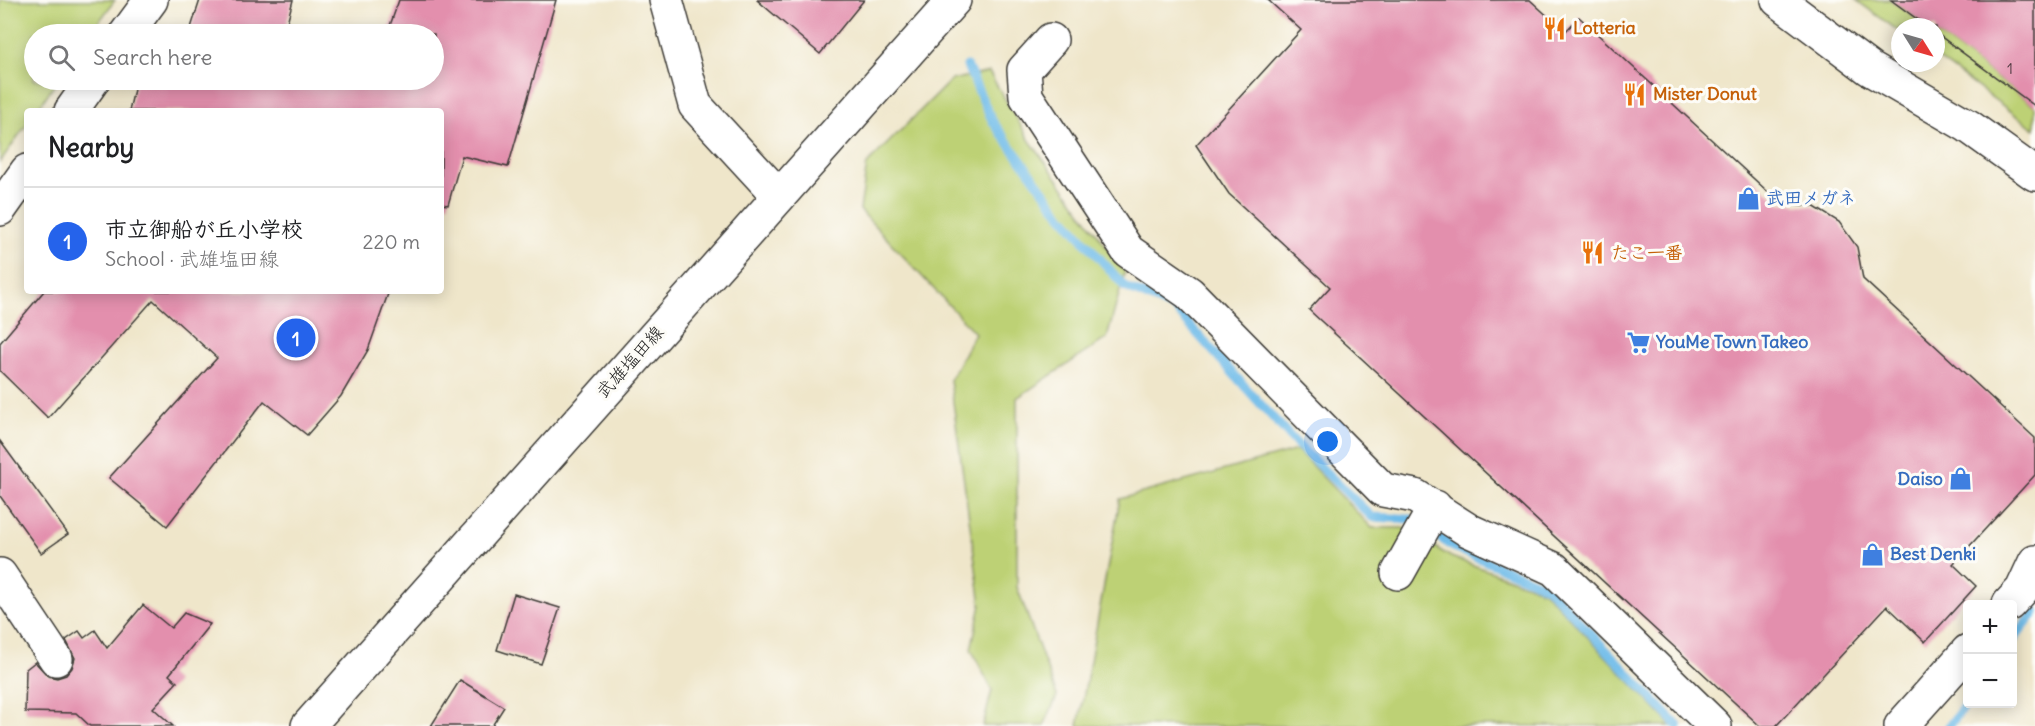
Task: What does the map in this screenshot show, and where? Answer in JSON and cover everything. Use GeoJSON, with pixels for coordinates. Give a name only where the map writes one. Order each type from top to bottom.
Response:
{"type":"FeatureCollection","features":[{"type":"Feature","properties":{"kind":"main road"},"geometry":{"type":"LineString","coordinates":[[133,24],[151,0]]}},
{"type":"Feature","properties":{"kind":"main road"},"geometry":{"type":"LineString","coordinates":[[666,0],[695,105],[778,195]]}},
{"type":"Feature","properties":{"kind":"main road","name":"武雄塩田線"},"geometry":{"type":"LineString","coordinates":[[308,726],[778,195],[954,0]]}},
{"type":"Feature","properties":{"kind":"main road"},"geometry":{"type":"LineString","coordinates":[[1778,0],[1870,69],[1968,126],[2035,174]]}},
{"type":"Feature","properties":{"kind":"main road"},"geometry":{"type":"LineString","coordinates":[[1050,40],[1024,70],[1026,96],[1128,251],[1189,293],[1383,490],[1415,496],[1468,530],[1554,569],[1715,726]]}},
{"type":"Feature","properties":{"kind":"main road"},"geometry":{"type":"LineString","coordinates":[[73,108],[86,90]]}},
{"type":"Feature","properties":{"kind":"main road"},"geometry":{"type":"LineString","coordinates":[[0,209],[24,175]]}},
{"type":"Feature","properties":{"kind":"main road"},"geometry":{"type":"LineString","coordinates":[[1398,573],[1435,507]]}},
{"type":"Feature","properties":{"kind":"main road"},"geometry":{"type":"LineString","coordinates":[[2013,600],[2022,590],[2035,562]]}},
{"type":"Feature","properties":{"kind":"main road"},"geometry":{"type":"LineString","coordinates":[[0,575],[56,658]]}},
{"type":"Feature","properties":{"kind":"main road"},"geometry":{"type":"LineString","coordinates":[[1901,726],[1965,654]]}},
{"type":"Feature","properties":{"kind":"green space"},"geometry":{"type":"Polygon","coordinates":[[[0,0],[115,0],[97,24],[24,24],[24,90],[51,90],[38,108],[24,108],[24,128],[0,162],[0,0]]]}},
{"type":"Feature","properties":{"kind":"green space"},"geometry":{"type":"Polygon","coordinates":[[[1856,0],[1891,0],[1916,18],[1891,18],[1891,25],[1856,0]]]}},
{"type":"Feature","properties":{"kind":"green space"},"geometry":{"type":"Polygon","coordinates":[[[1945,40],[2035,106],[2035,129],[1945,64],[1945,40]]]}},
{"type":"Feature","properties":{"kind":"green space"},"geometry":{"type":"Polygon","coordinates":[[[989,72],[1030,141],[1125,272],[1107,338],[1017,398],[1017,587],[1057,696],[1044,726],[983,726],[992,690],[971,649],[981,605],[950,380],[975,333],[860,210],[867,164],[951,80],[989,72]]]}},
{"type":"Feature","properties":{"kind":"green space"},"geometry":{"type":"Polygon","coordinates":[[[1297,450],[1372,528],[1404,528],[1451,557],[1544,591],[1672,726],[1078,726],[1120,499],[1297,450]]]}},
{"type":"Feature","properties":{"kind":"building"},"geometry":{"type":"Polygon","coordinates":[[[200,0],[293,0],[287,24],[192,24],[200,0]]]}},
{"type":"Feature","properties":{"kind":"building"},"geometry":{"type":"Polygon","coordinates":[[[399,0],[556,0],[508,167],[462,156],[448,205],[444,204],[444,108],[130,108],[134,90],[444,90],[444,24],[391,24],[399,0]]]}},
{"type":"Feature","properties":{"kind":"building"},"geometry":{"type":"Polygon","coordinates":[[[757,0],[864,0],[820,54],[757,0]]]}},
{"type":"Feature","properties":{"kind":"building","name":"YouMe Town Takeo"},"geometry":{"type":"Polygon","coordinates":[[[1268,0],[1530,0],[1565,32],[1579,17],[1780,203],[1813,206],[1839,222],[1857,247],[1863,279],[2035,438],[2035,475],[1953,564],[1976,586],[1925,642],[1887,606],[1776,726],[1760,726],[1309,310],[1330,287],[1229,194],[1196,145],[1301,30],[1268,0]]]}},
{"type":"Feature","properties":{"kind":"building"},"geometry":{"type":"Polygon","coordinates":[[[1891,0],[2035,0],[2035,106],[1945,40],[1945,18],[1916,18],[1891,0]]]}},
{"type":"Feature","properties":{"kind":"building"},"geometry":{"type":"Polygon","coordinates":[[[41,294],[388,294],[368,350],[341,396],[307,435],[264,401],[167,526],[109,478],[217,358],[153,300],[48,418],[0,371],[0,343],[41,294]]]}},
{"type":"Feature","properties":{"kind":"building"},"geometry":{"type":"Polygon","coordinates":[[[0,441],[68,534],[41,553],[0,496],[0,441]]]}},
{"type":"Feature","properties":{"kind":"building"},"geometry":{"type":"Polygon","coordinates":[[[514,594],[560,608],[541,664],[497,650],[514,594]]]}},
{"type":"Feature","properties":{"kind":"building"},"geometry":{"type":"Polygon","coordinates":[[[143,605],[171,628],[184,613],[210,624],[169,675],[177,682],[153,708],[173,726],[90,726],[76,713],[25,712],[26,669],[35,662],[48,676],[57,678],[66,675],[72,668],[75,658],[66,640],[79,631],[84,638],[95,630],[107,648],[143,605]]]}},
{"type":"Feature","properties":{"kind":"building"},"geometry":{"type":"Polygon","coordinates":[[[460,680],[504,707],[492,726],[431,726],[460,680]]]}},
{"type":"Feature","properties":{"kind":"waterway"},"geometry":{"type":"LineString","coordinates":[[967,66],[993,122],[1058,211],[1125,287],[1175,309],[1294,441],[1372,517],[1411,519],[1455,548],[1547,587],[1678,726]]}},
{"type":"Feature","properties":{"kind":"waterway"},"geometry":{"type":"LineString","coordinates":[[2017,635],[2035,612]]}},
{"type":"Feature","properties":{"kind":"waterway"},"geometry":{"type":"LineString","coordinates":[[1949,726],[1963,708]]}},
{"type":"Feature","properties":{"kind":"place","name":"Lotteria"},"geometry":{"type":"Point","coordinates":[1555,28]}},
{"type":"Feature","properties":{"kind":"place","name":"Mister Donut"},"geometry":{"type":"Point","coordinates":[1635,94]}},
{"type":"Feature","properties":{"kind":"place","name":"武田メガネ"},"geometry":{"type":"Point","coordinates":[1748,198]}},
{"type":"Feature","properties":{"kind":"place","name":"たこ一番"},"geometry":{"type":"Point","coordinates":[1593,253]}},
{"type":"Feature","properties":{"kind":"place","name":"市立御船が丘小学校"},"geometry":{"type":"Point","coordinates":[296,338]}},
{"type":"Feature","properties":{"kind":"place","name":"YouMe Town Takeo"},"geometry":{"type":"Point","coordinates":[1638,342]}},
{"type":"Feature","properties":{"kind":"place","name":"Daiso"},"geometry":{"type":"Point","coordinates":[1961,479]}},
{"type":"Feature","properties":{"kind":"place","name":"Best Denki"},"geometry":{"type":"Point","coordinates":[1872,554]}}]}
